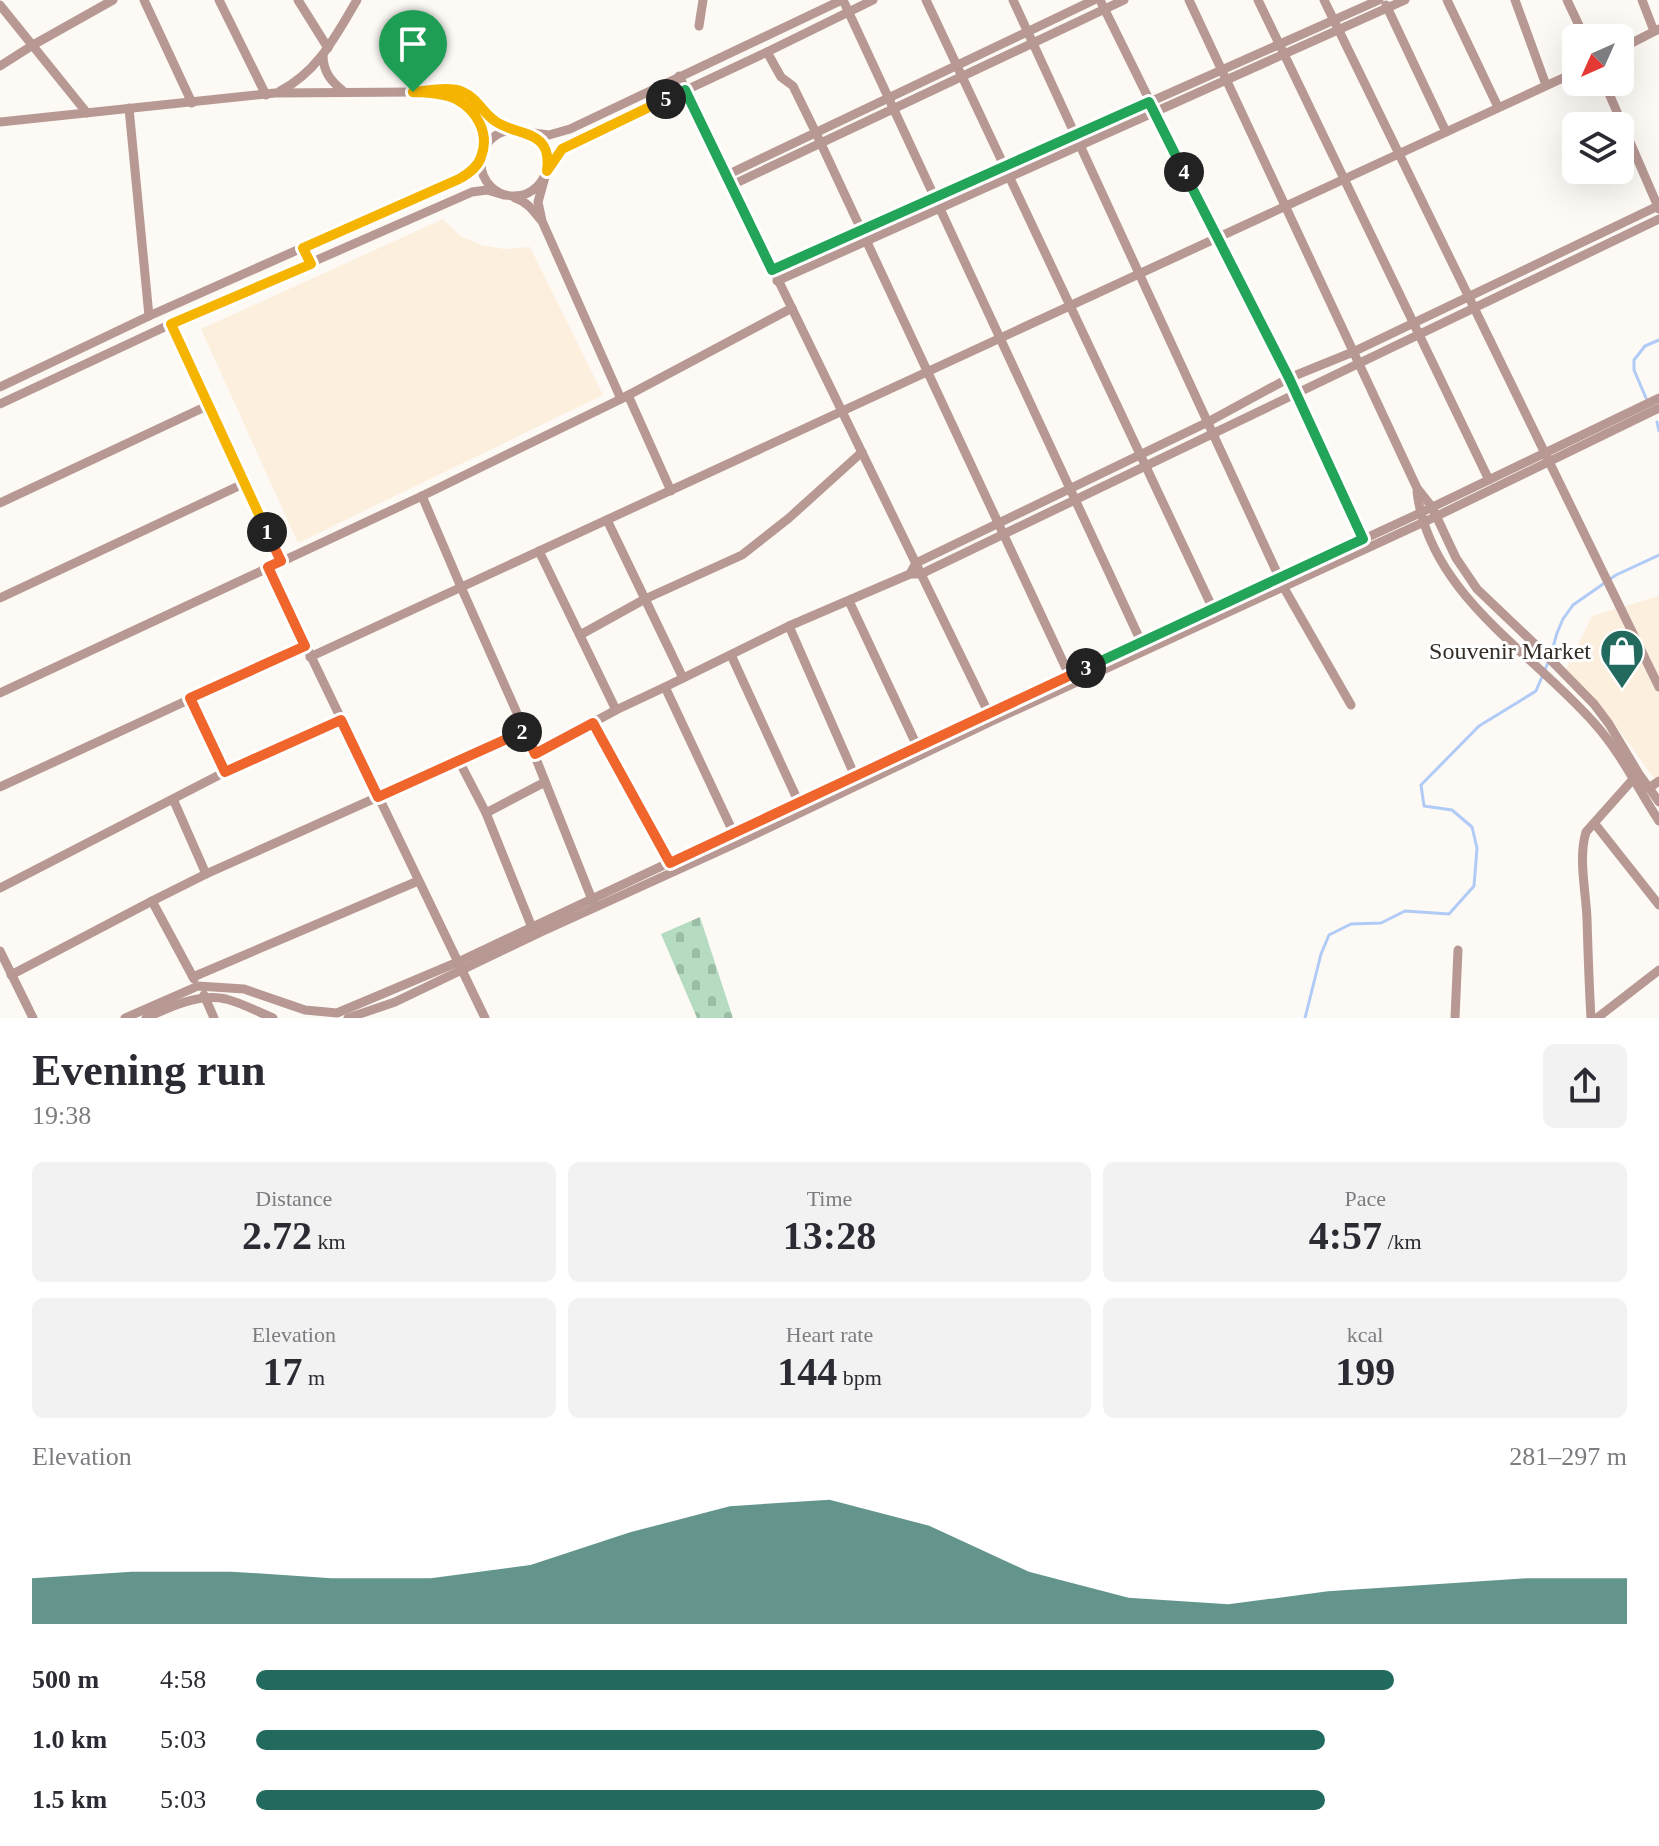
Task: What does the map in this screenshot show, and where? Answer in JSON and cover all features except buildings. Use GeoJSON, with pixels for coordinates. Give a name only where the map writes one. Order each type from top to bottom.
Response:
{"type":"FeatureCollection","features":[{"type":"Feature","properties":{"kind":"street"},"geometry":{"type":"LineString","coordinates":[[0,66],[113,0]]}},
{"type":"Feature","properties":{"kind":"street"},"geometry":{"type":"LineString","coordinates":[[144,0],[192,103]]}},
{"type":"Feature","properties":{"kind":"street"},"geometry":{"type":"LineString","coordinates":[[219,0],[270,94]]}},
{"type":"Feature","properties":{"kind":"street"},"geometry":{"type":"LineString","coordinates":[[298,0],[326,51],[324,69],[343,91]]}},
{"type":"Feature","properties":{"kind":"street"},"geometry":{"type":"LineString","coordinates":[[270,94],[294,83],[326,51],[357,0]]}},
{"type":"Feature","properties":{"kind":"street"},"geometry":{"type":"LineString","coordinates":[[699,26],[703,0]]}},
{"type":"Feature","properties":{"kind":"street"},"geometry":{"type":"LineString","coordinates":[[0,387],[149,316],[459,179],[477,165],[492,138],[504,132],[522,131],[543,136],[563,132],[843,0],[1143,647]]}},
{"type":"Feature","properties":{"kind":"street"},"geometry":{"type":"LineString","coordinates":[[413,92],[457,100],[473,112],[484,136],[484,176],[492,188],[508,196],[518,196],[531,192],[541,183],[562,149],[873,0]]}},
{"type":"Feature","properties":{"kind":"street"},"geometry":{"type":"LineString","coordinates":[[926,0],[1213,609]]}},
{"type":"Feature","properties":{"kind":"street"},"geometry":{"type":"LineString","coordinates":[[1013,0],[1282,583],[1351,705]]}},
{"type":"Feature","properties":{"kind":"street"},"geometry":{"type":"LineString","coordinates":[[727,175],[1027,32],[1099,3],[1124,0]]}},
{"type":"Feature","properties":{"kind":"street"},"geometry":{"type":"LineString","coordinates":[[1189,0],[1417,488],[1434,512],[1456,558],[1477,589],[1602,714],[1659,821]]}},
{"type":"Feature","properties":{"kind":"street"},"geometry":{"type":"LineString","coordinates":[[1258,0],[1489,480]]}},
{"type":"Feature","properties":{"kind":"street"},"geometry":{"type":"LineString","coordinates":[[1324,0],[1659,687]]}},
{"type":"Feature","properties":{"kind":"street"},"geometry":{"type":"LineString","coordinates":[[772,270],[1149,102],[1224,74],[1383,3],[1405,0]]}},
{"type":"Feature","properties":{"kind":"street"},"geometry":{"type":"LineString","coordinates":[[1447,0],[1498,107]]}},
{"type":"Feature","properties":{"kind":"street"},"geometry":{"type":"LineString","coordinates":[[1515,0],[1546,85]]}},
{"type":"Feature","properties":{"kind":"street"},"geometry":{"type":"LineString","coordinates":[[1567,0],[1578,24]]}},
{"type":"Feature","properties":{"kind":"street"},"geometry":{"type":"LineString","coordinates":[[1634,42],[1656,30],[1642,0]]}},
{"type":"Feature","properties":{"kind":"street"},"geometry":{"type":"LineString","coordinates":[[732,185],[1033,43],[1099,3]]}},
{"type":"Feature","properties":{"kind":"street"},"geometry":{"type":"LineString","coordinates":[[1099,3],[1289,378],[1365,544]]}},
{"type":"Feature","properties":{"kind":"street"},"geometry":{"type":"LineString","coordinates":[[1383,3],[1446,132]]}},
{"type":"Feature","properties":{"kind":"street"},"geometry":{"type":"LineString","coordinates":[[0,5],[87,113]]}},
{"type":"Feature","properties":{"kind":"street"},"geometry":{"type":"LineString","coordinates":[[767,52],[781,77],[793,86],[821,143],[1072,679]]}},
{"type":"Feature","properties":{"kind":"street"},"geometry":{"type":"LineString","coordinates":[[777,281],[1154,112],[1224,74]]}},
{"type":"Feature","properties":{"kind":"street"},"geometry":{"type":"LineString","coordinates":[[679,76],[991,718]]}},
{"type":"Feature","properties":{"kind":"street"},"geometry":{"type":"LineString","coordinates":[[310,657],[1562,78]]}},
{"type":"Feature","properties":{"kind":"street"},"geometry":{"type":"LineString","coordinates":[[0,122],[270,94],[463,92],[497,122],[531,135],[541,144],[547,157],[538,202],[542,221],[671,491]]}},
{"type":"Feature","properties":{"kind":"street"},"geometry":{"type":"LineString","coordinates":[[910,574],[916,563],[1208,422],[1289,378],[1414,324],[1658,207],[1610,96]]}},
{"type":"Feature","properties":{"kind":"street"},"geometry":{"type":"LineString","coordinates":[[129,108],[149,316]]}},
{"type":"Feature","properties":{"kind":"street"},"geometry":{"type":"LineString","coordinates":[[0,404],[171,324],[472,192],[487,190],[524,201],[542,221]]}},
{"type":"Feature","properties":{"kind":"street"},"geometry":{"type":"LineString","coordinates":[[535,754],[616,710],[789,626],[910,574],[921,574],[1659,219]]}},
{"type":"Feature","properties":{"kind":"street"},"geometry":{"type":"LineString","coordinates":[[303,248],[311,264]]}},
{"type":"Feature","properties":{"kind":"street"},"geometry":{"type":"LineString","coordinates":[[0,693],[422,496],[624,397],[792,308]]}},
{"type":"Feature","properties":{"kind":"street"},"geometry":{"type":"LineString","coordinates":[[171,324],[281,561]]}},
{"type":"Feature","properties":{"kind":"street"},"geometry":{"type":"LineString","coordinates":[[348,1018],[395,1002],[533,931],[1422,518],[1644,410],[1659,398]]}},
{"type":"Feature","properties":{"kind":"street"},"geometry":{"type":"LineString","coordinates":[[0,503],[209,405]]}},
{"type":"Feature","properties":{"kind":"street"},"geometry":{"type":"LineString","coordinates":[[1644,410],[1659,408]]}},
{"type":"Feature","properties":{"kind":"street"},"geometry":{"type":"LineString","coordinates":[[580,635],[645,599],[742,555],[776,529],[862,452]]}},
{"type":"Feature","properties":{"kind":"street"},"geometry":{"type":"LineString","coordinates":[[1434,512],[1489,480],[1547,457]]}},
{"type":"Feature","properties":{"kind":"street"},"geometry":{"type":"LineString","coordinates":[[0,598],[245,483]]}},
{"type":"Feature","properties":{"kind":"street"},"geometry":{"type":"LineString","coordinates":[[1417,488],[1422,518],[1440,559],[1456,585],[1603,733],[1659,802]]}},
{"type":"Feature","properties":{"kind":"street"},"geometry":{"type":"LineString","coordinates":[[422,496],[535,754],[593,904]]}},
{"type":"Feature","properties":{"kind":"street"},"geometry":{"type":"LineString","coordinates":[[607,520],[683,678]]}},
{"type":"Feature","properties":{"kind":"street"},"geometry":{"type":"LineString","coordinates":[[539,551],[616,710]]}},
{"type":"Feature","properties":{"kind":"street"},"geometry":{"type":"LineString","coordinates":[[268,567],[485,1018]]}},
{"type":"Feature","properties":{"kind":"street"},"geometry":{"type":"LineString","coordinates":[[1143,647],[1213,609],[1282,583]]}},
{"type":"Feature","properties":{"kind":"street"},"geometry":{"type":"LineString","coordinates":[[849,601],[917,746]]}},
{"type":"Feature","properties":{"kind":"street"},"geometry":{"type":"LineString","coordinates":[[789,626],[857,780]]}},
{"type":"Feature","properties":{"kind":"street"},"geometry":{"type":"LineString","coordinates":[[0,787],[305,646]]}},
{"type":"Feature","properties":{"kind":"street"},"geometry":{"type":"LineString","coordinates":[[731,655],[799,803]]}},
{"type":"Feature","properties":{"kind":"street"},"geometry":{"type":"LineString","coordinates":[[665,687],[736,838]]}},
{"type":"Feature","properties":{"kind":"street"},"geometry":{"type":"LineString","coordinates":[[190,698],[225,772]]}},
{"type":"Feature","properties":{"kind":"street"},"geometry":{"type":"LineString","coordinates":[[593,904],[670,863],[736,838],[799,803],[857,780],[917,746],[991,718]]}},
{"type":"Feature","properties":{"kind":"street"},"geometry":{"type":"LineString","coordinates":[[0,888],[225,772],[341,720]]}},
{"type":"Feature","properties":{"kind":"street"},"geometry":{"type":"LineString","coordinates":[[593,723],[670,863]]}},
{"type":"Feature","properties":{"kind":"street"},"geometry":{"type":"LineString","coordinates":[[11,975],[206,874],[525,731]]}},
{"type":"Feature","properties":{"kind":"street"},"geometry":{"type":"LineString","coordinates":[[459,761],[486,813],[533,931]]}},
{"type":"Feature","properties":{"kind":"street"},"geometry":{"type":"LineString","coordinates":[[1591,1018],[1583,841],[1586,832],[1636,776]]}},
{"type":"Feature","properties":{"kind":"street"},"geometry":{"type":"LineString","coordinates":[[1649,788],[1659,781]]}},
{"type":"Feature","properties":{"kind":"street"},"geometry":{"type":"LineString","coordinates":[[486,813],[545,782]]}},
{"type":"Feature","properties":{"kind":"street"},"geometry":{"type":"LineString","coordinates":[[173,799],[206,874]]}},
{"type":"Feature","properties":{"kind":"street"},"geometry":{"type":"LineString","coordinates":[[1595,824],[1659,905]]}},
{"type":"Feature","properties":{"kind":"street"},"geometry":{"type":"LineString","coordinates":[[125,1018],[196,982],[418,881]]}},
{"type":"Feature","properties":{"kind":"street"},"geometry":{"type":"LineString","coordinates":[[152,901],[214,1018]]}},
{"type":"Feature","properties":{"kind":"street"},"geometry":{"type":"LineString","coordinates":[[1455,1018],[1458,950]]}},
{"type":"Feature","properties":{"kind":"street"},"geometry":{"type":"LineString","coordinates":[[0,951],[33,1018]]}},
{"type":"Feature","properties":{"kind":"street"},"geometry":{"type":"LineString","coordinates":[[196,982],[244,989],[333,1016],[460,966]]}},
{"type":"Feature","properties":{"kind":"street"},"geometry":{"type":"LineString","coordinates":[[1597,1018],[1659,970]]}},
{"type":"Feature","properties":{"kind":"street"},"geometry":{"type":"LineString","coordinates":[[146,1018],[167,1008],[206,998],[224,998],[273,1018]]}},
{"type":"Feature","properties":{"kind":"shaded area"},"geometry":{"type":"Polygon","coordinates":[[[443,219],[460,236],[481,245],[504,249],[530,247],[603,395],[298,543],[201,329],[443,219]]]}},
{"type":"Feature","properties":{"kind":"shaded area","name":"Souvenir Market"},"geometry":{"type":"Polygon","coordinates":[[[1659,596],[1659,785],[1605,711],[1566,670],[1592,616],[1659,596]]]}},
{"type":"Feature","properties":{"kind":"green space"},"geometry":{"type":"Polygon","coordinates":[[[700,917],[733,1018],[697,1018],[661,934],[700,917]]]}},
{"type":"Feature","properties":{"kind":"waterway"},"geometry":{"type":"LineString","coordinates":[[1646,398],[1634,370],[1634,360],[1645,346],[1659,340]]}},
{"type":"Feature","properties":{"kind":"waterway"},"geometry":{"type":"LineString","coordinates":[[1657,422],[1659,431]]}},
{"type":"Feature","properties":{"kind":"waterway"},"geometry":{"type":"LineString","coordinates":[[1305,1018],[1321,954],[1329,935],[1351,924],[1381,923],[1405,911],[1449,914],[1474,886],[1477,848],[1472,827],[1452,810],[1424,806],[1421,785],[1479,726],[1536,691],[1563,619],[1573,605],[1616,575],[1659,555]]}},
{"type":"Feature","properties":{"kind":"place","name":"Souvenir Market"},"geometry":{"type":"Point","coordinates":[1622,690]}},
{"type":"Feature","properties":{"kind":"route"},"geometry":{"type":"LineString","coordinates":[[685,90],[772,270],[1149,102],[1289,378],[1363,539],[670,863],[593,723],[535,754],[525,731],[378,797],[341,720],[225,772],[190,698],[305,646],[268,567],[281,561],[171,324],[311,264],[303,248],[459,179],[477,165],[482,156],[484,136],[473,112],[457,100],[445,96],[413,92],[463,92],[497,122],[537,139],[545,150],[547,171],[562,149],[685,90]]}}]}
